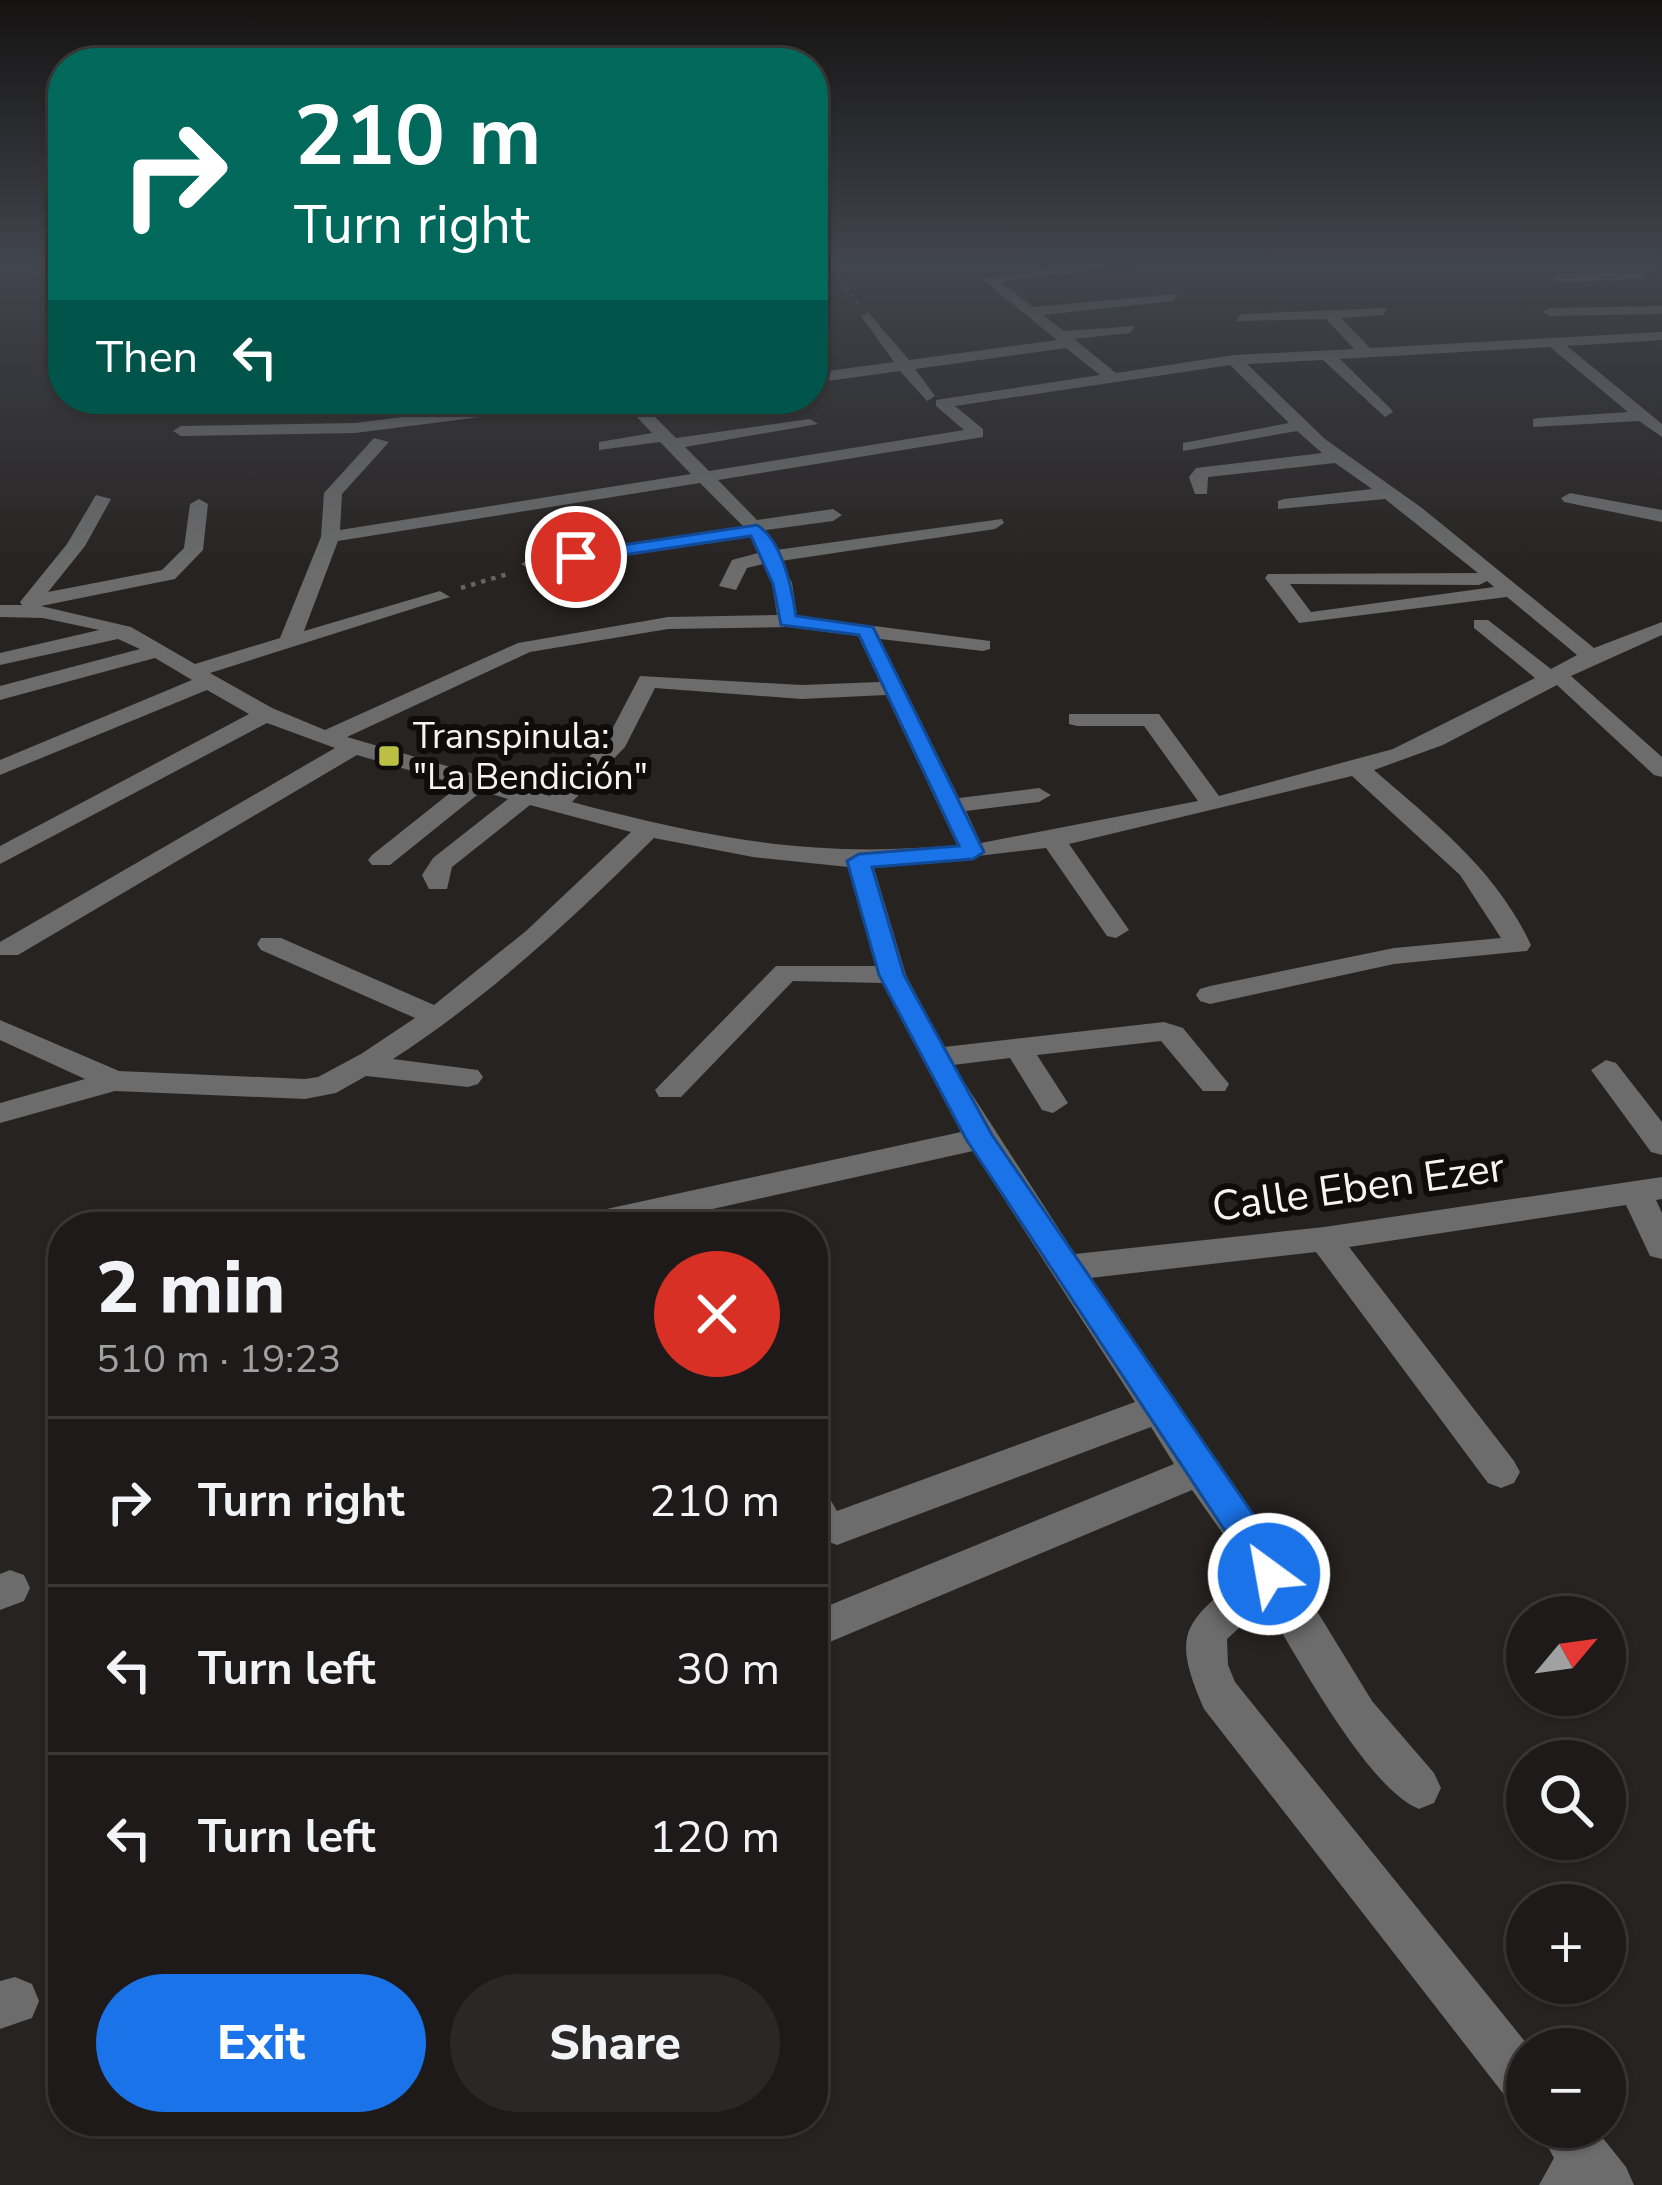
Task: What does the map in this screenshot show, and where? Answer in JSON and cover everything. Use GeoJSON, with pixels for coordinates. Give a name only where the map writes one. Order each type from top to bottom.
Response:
{"type":"FeatureCollection","features":[{"type":"Feature","properties":{"kind":"street"},"geometry":{"type":"LineString","coordinates":[[828,376],[887,366]]}},
{"type":"Feature","properties":{"kind":"street"},"geometry":{"type":"LineString","coordinates":[[906,366],[927,396]]}},
{"type":"Feature","properties":{"kind":"street"},"geometry":{"type":"LineString","coordinates":[[1098,366],[1110,375]]}},
{"type":"Feature","properties":{"kind":"street"},"geometry":{"type":"LineString","coordinates":[[331,537],[973,437],[977,433],[942,403],[1185,366]]}},
{"type":"Feature","properties":{"kind":"street"},"geometry":{"type":"LineString","coordinates":[[1240,366],[1299,426],[1592,657]]}},
{"type":"Feature","properties":{"kind":"street"},"geometry":{"type":"LineString","coordinates":[[1338,366],[1385,412]]}},
{"type":"Feature","properties":{"kind":"street"},"geometry":{"type":"LineString","coordinates":[[1584,366],[1662,432]]}},
{"type":"Feature","properties":{"kind":"street"},"geometry":{"type":"LineString","coordinates":[[181,431],[353,428],[464,414]]}},
{"type":"Feature","properties":{"kind":"street"},"geometry":{"type":"LineString","coordinates":[[642,414],[754,528],[772,556],[788,621]]}},
{"type":"Feature","properties":{"kind":"street"},"geometry":{"type":"LineString","coordinates":[[1540,423],[1650,418]]}},
{"type":"Feature","properties":{"kind":"street"},"geometry":{"type":"LineString","coordinates":[[605,446],[810,424]]}},
{"type":"Feature","properties":{"kind":"street"},"geometry":{"type":"LineString","coordinates":[[1189,448],[1299,426]]}},
{"type":"Feature","properties":{"kind":"street"},"geometry":{"type":"LineString","coordinates":[[290,640],[331,537],[333,493],[380,442]]}},
{"type":"Feature","properties":{"kind":"street"},"geometry":{"type":"LineString","coordinates":[[1201,490],[1198,477],[1202,472],[1338,457]]}},
{"type":"Feature","properties":{"kind":"street"},"geometry":{"type":"LineString","coordinates":[[1284,505],[1388,493]]}},
{"type":"Feature","properties":{"kind":"street"},"geometry":{"type":"LineString","coordinates":[[28,606],[75,546],[102,499]]}},
{"type":"Feature","properties":{"kind":"street"},"geometry":{"type":"LineString","coordinates":[[1570,499],[1662,516]]}},
{"type":"Feature","properties":{"kind":"street"},"geometry":{"type":"LineString","coordinates":[[0,611],[168,574],[193,550],[199,504]]}},
{"type":"Feature","properties":{"kind":"street"},"geometry":{"type":"LineString","coordinates":[[531,564],[832,515]]}},
{"type":"Feature","properties":{"kind":"street"},"geometry":{"type":"LineString","coordinates":[[729,586],[740,564],[772,556],[995,523]]}},
{"type":"Feature","properties":{"kind":"street"},"geometry":{"type":"LineString","coordinates":[[952,529],[975,555]]}},
{"type":"Feature","properties":{"kind":"street"},"geometry":{"type":"LineString","coordinates":[[1274,578],[1501,585],[1305,619],[1274,578]]}},
{"type":"Feature","properties":{"kind":"street"},"geometry":{"type":"LineString","coordinates":[[0,768],[290,640],[440,597]]}},
{"type":"Feature","properties":{"kind":"street"},"geometry":{"type":"LineString","coordinates":[[28,606],[75,614],[124,631],[266,714],[555,806],[649,829],[859,861],[973,852],[1117,831],[1356,766],[1433,741],[1592,657],[1662,628]]}},
{"type":"Feature","properties":{"kind":"street"},"geometry":{"type":"LineString","coordinates":[[331,736],[524,647],[668,623],[788,621],[983,645]]}},
{"type":"Feature","properties":{"kind":"street"},"geometry":{"type":"LineString","coordinates":[[1481,624],[1556,678],[1662,770]]}},
{"type":"Feature","properties":{"kind":"street"},"geometry":{"type":"LineString","coordinates":[[0,659],[124,631]]}},
{"type":"Feature","properties":{"kind":"street"},"geometry":{"type":"LineString","coordinates":[[866,631],[973,852]]}},
{"type":"Feature","properties":{"kind":"street"},"geometry":{"type":"LineString","coordinates":[[0,693],[160,650]]}},
{"type":"Feature","properties":{"kind":"street"},"geometry":{"type":"LineString","coordinates":[[555,806],[617,742],[648,681],[802,692],[890,688]]}},
{"type":"Feature","properties":{"kind":"street"},"geometry":{"type":"LineString","coordinates":[[0,856],[266,714]]}},
{"type":"Feature","properties":{"kind":"street"},"geometry":{"type":"LineString","coordinates":[[1078,718],[1151,719],[1213,805]]}},
{"type":"Feature","properties":{"kind":"street"},"geometry":{"type":"LineString","coordinates":[[8,949],[357,745]]}},
{"type":"Feature","properties":{"kind":"street"},"geometry":{"type":"LineString","coordinates":[[1210,995],[1444,948],[1517,946],[1498,903],[1356,766]]}},
{"type":"Feature","properties":{"kind":"street"},"geometry":{"type":"LineString","coordinates":[[381,860],[478,782]]}},
{"type":"Feature","properties":{"kind":"street"},"geometry":{"type":"LineString","coordinates":[[950,806],[1039,795]]}},
{"type":"Feature","properties":{"kind":"street"},"geometry":{"type":"LineString","coordinates":[[438,884],[435,874],[442,862],[526,797]]}},
{"type":"Feature","properties":{"kind":"street"},"geometry":{"type":"LineString","coordinates":[[0,1113],[115,1082],[325,1086],[439,1018],[532,943],[649,829]]}},
{"type":"Feature","properties":{"kind":"street"},"geometry":{"type":"LineString","coordinates":[[1054,841],[1116,930]]}},
{"type":"Feature","properties":{"kind":"street"},"geometry":{"type":"LineString","coordinates":[[859,861],[892,975],[980,1139],[1268,1566],[1357,1715],[1419,1788]]}},
{"type":"Feature","properties":{"kind":"street"},"geometry":{"type":"LineString","coordinates":[[271,944],[439,1018]]}},
{"type":"Feature","properties":{"kind":"street"},"geometry":{"type":"LineString","coordinates":[[670,1090],[786,972],[892,975]]}},
{"type":"Feature","properties":{"kind":"street"},"geometry":{"type":"LineString","coordinates":[[0,1029],[115,1082]]}},
{"type":"Feature","properties":{"kind":"street"},"geometry":{"type":"LineString","coordinates":[[933,1058],[1164,1031],[1173,1035],[1214,1084]]}},
{"type":"Feature","properties":{"kind":"street"},"geometry":{"type":"LineString","coordinates":[[1018,1048],[1053,1102]]}},
{"type":"Feature","properties":{"kind":"street"},"geometry":{"type":"LineString","coordinates":[[364,1066],[468,1077]]}},
{"type":"Feature","properties":{"kind":"street"},"geometry":{"type":"LineString","coordinates":[[1606,1070],[1662,1144]]}},
{"type":"Feature","properties":{"kind":"street"},"geometry":{"type":"LineString","coordinates":[[648,1212],[980,1139]]}},
{"type":"Feature","properties":{"kind":"street"},"geometry":{"type":"LineString","coordinates":[[1649,1190],[1662,1247]]}},
{"type":"Feature","properties":{"kind":"street","name":"Calle Eben Ezer"},"geometry":{"type":"LineString","coordinates":[[1065,1268],[1324,1240],[1649,1190]]}},
{"type":"Feature","properties":{"kind":"street"},"geometry":{"type":"LineString","coordinates":[[1324,1240],[1501,1472]]}},
{"type":"Feature","properties":{"kind":"street"},"geometry":{"type":"LineString","coordinates":[[828,1525],[837,1528],[1158,1409]]}},
{"type":"Feature","properties":{"kind":"street"},"geometry":{"type":"LineString","coordinates":[[828,1625],[1199,1470]]}},
{"type":"Feature","properties":{"kind":"street"},"geometry":{"type":"LineString","coordinates":[[1269,1574],[1206,1632],[1207,1665],[1219,1695],[1506,2057]]}},
{"type":"Feature","properties":{"kind":"path"},"geometry":{"type":"LineString","coordinates":[[440,597],[498,580],[531,564]]}},
{"type":"Feature","properties":{"kind":"place","name":"Transpinula: \"La Bendición\""},"geometry":{"type":"Point","coordinates":[389,756]}},
{"type":"Feature","properties":{"kind":"route"},"geometry":{"type":"LineString","coordinates":[[576,557],[757,530],[782,584],[788,621],[866,631],[973,852],[859,861],[892,975],[980,1139],[1269,1574]]}}]}
